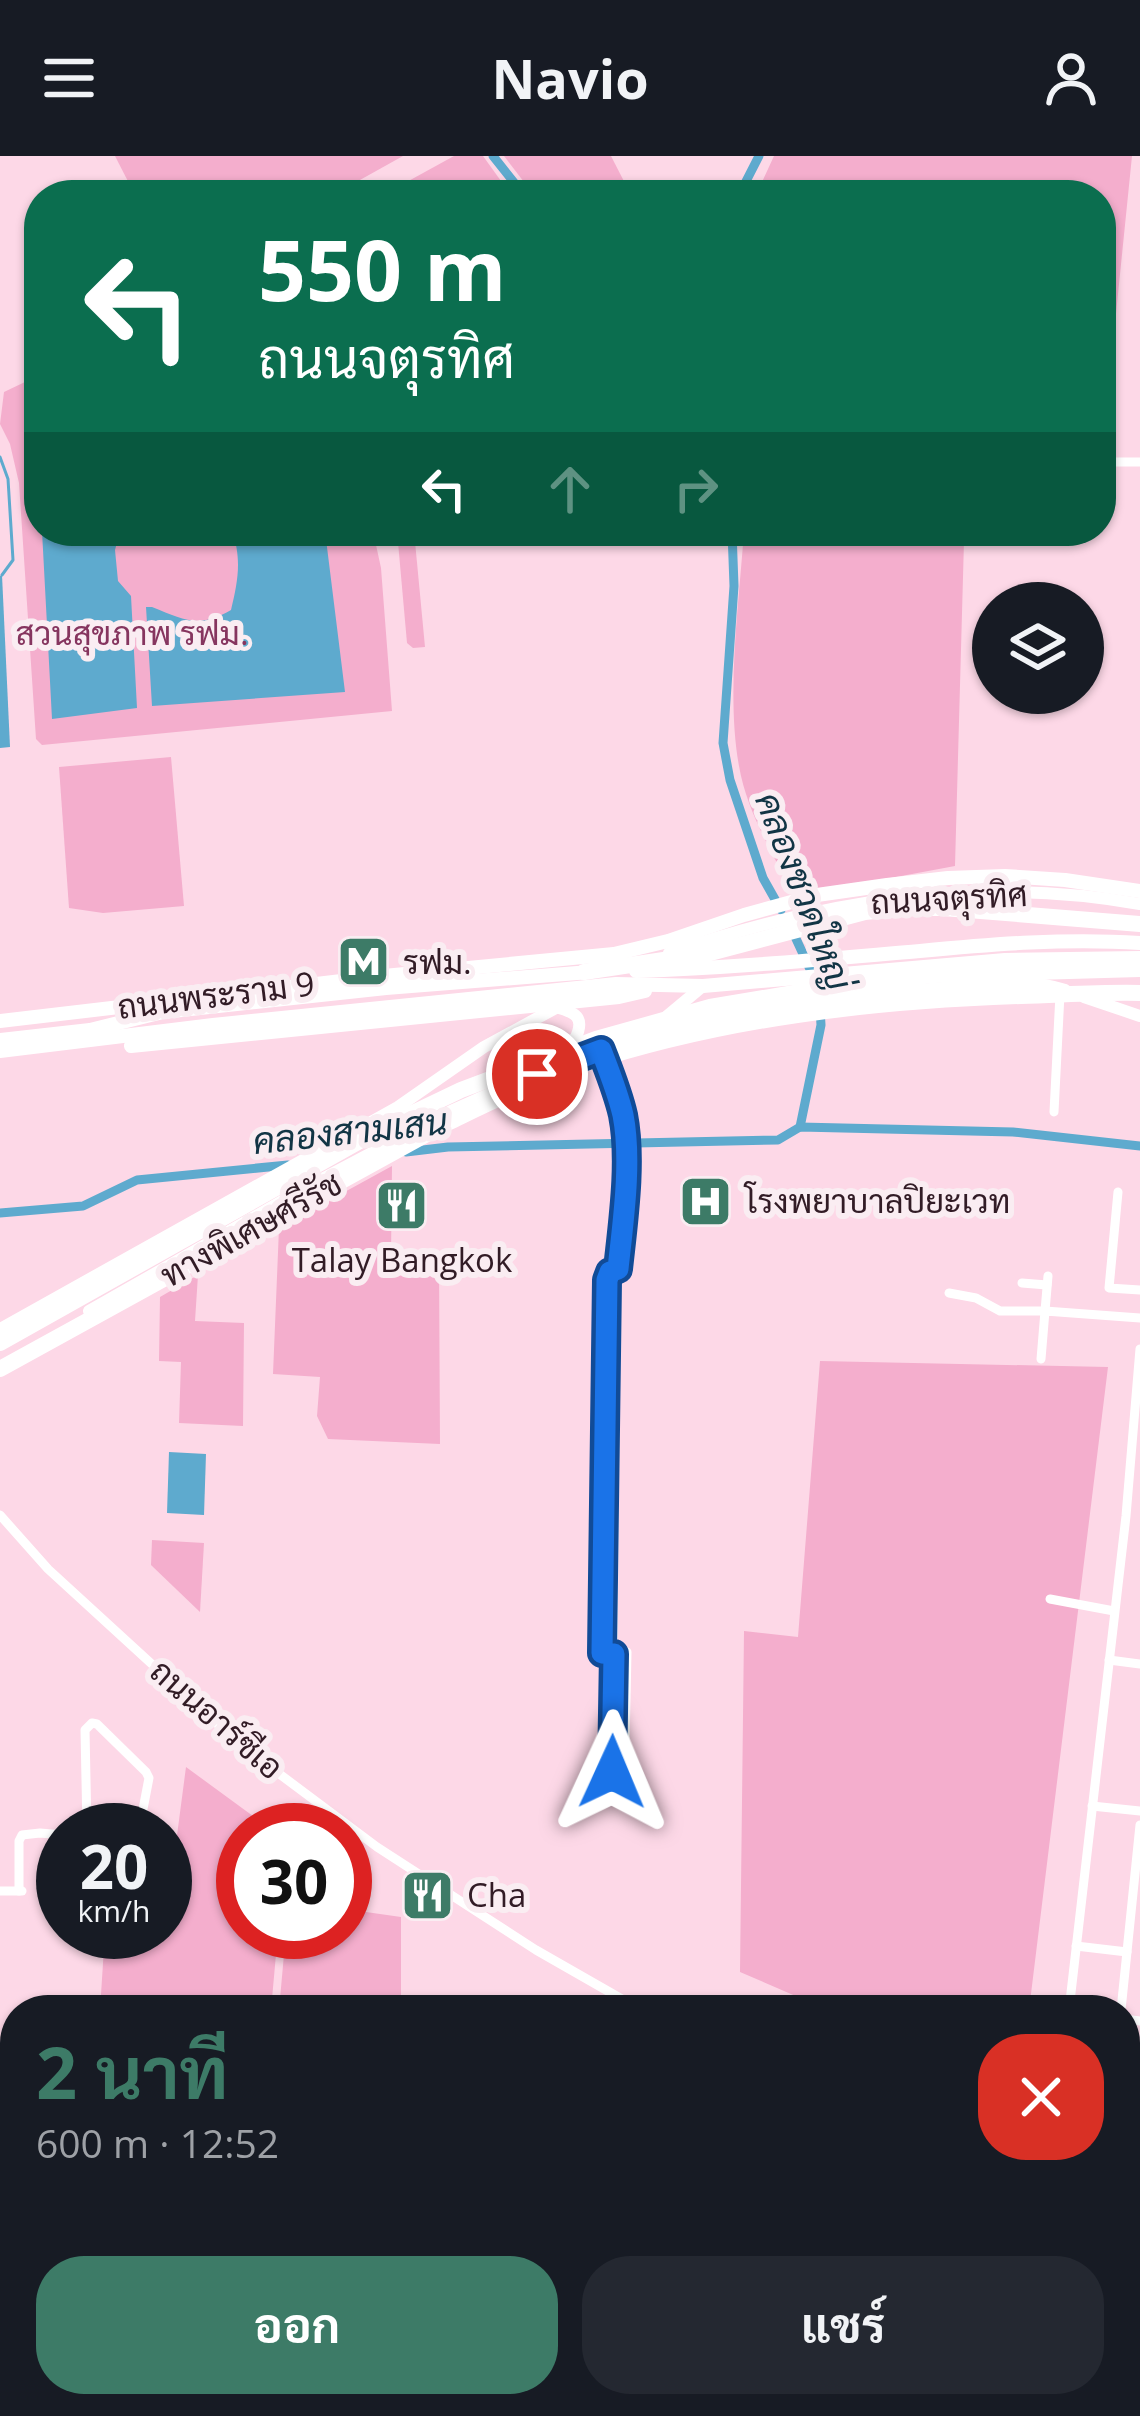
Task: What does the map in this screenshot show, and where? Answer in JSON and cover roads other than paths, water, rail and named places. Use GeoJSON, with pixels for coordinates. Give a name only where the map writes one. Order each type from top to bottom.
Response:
{"type":"FeatureCollection","features":[{"type":"Feature","properties":{"kind":"highway"},"geometry":{"type":"LineString","coordinates":[[584,972],[710,953],[865,912],[901,908],[1140,924]]}},
{"type":"Feature","properties":{"kind":"highway"},"geometry":{"type":"LineString","coordinates":[[1065,958],[1140,996]]}},
{"type":"Feature","properties":{"kind":"highway","name":"ทางพิเศษศรีรัช"},"geometry":{"type":"LineString","coordinates":[[0,1343],[390,1124],[461,1090],[596,1039],[710,1007],[854,983],[934,975],[1140,969]]}},
{"type":"Feature","properties":{"kind":"highway"},"geometry":{"type":"LineString","coordinates":[[1042,982],[1111,982]]}},
{"type":"Feature","properties":{"kind":"highway","name":"ทางพิเศษศรีรัช"},"geometry":{"type":"LineString","coordinates":[[0,1365],[427,1133],[511,1092],[579,1066],[738,1024],[830,1010],[923,1000],[1140,996]]}},
{"type":"Feature","properties":{"kind":"main road","name":"ถนนพระราม 9"},"geometry":{"type":"LineString","coordinates":[[0,1022],[614,955],[817,895],[948,878],[1065,880],[1140,891]]}},
{"type":"Feature","properties":{"kind":"main road","name":"ถนนจตุรทิศ"},"geometry":{"type":"LineString","coordinates":[[0,1329],[398,1107],[484,1047],[661,956],[764,924],[920,893],[1002,890],[1140,904]]}},
{"type":"Feature","properties":{"kind":"main road","name":"ถนนพระราม 9"},"geometry":{"type":"LineString","coordinates":[[0,1055],[213,1025],[616,984],[732,983],[994,944],[1140,943]]}},
{"type":"Feature","properties":{"kind":"main road"},"geometry":{"type":"LineString","coordinates":[[614,955],[710,953]]}},
{"type":"Feature","properties":{"kind":"main road","name":"ถนนพระราม 9"},"geometry":{"type":"LineString","coordinates":[[7,1039],[90,1030],[163,1012],[584,972],[1140,958]]}},
{"type":"Feature","properties":{"kind":"main road"},"geometry":{"type":"LineString","coordinates":[[386,988],[445,970]]}},
{"type":"Feature","properties":{"kind":"main road"},"geometry":{"type":"LineString","coordinates":[[0,1365],[232,1229],[451,1111],[640,1038],[899,991],[1042,982],[1140,1016]]}},
{"type":"Feature","properties":{"kind":"main road","name":"ถนนพระราม 9"},"geometry":{"type":"LineString","coordinates":[[0,1055],[548,1005],[667,986]]}},
{"type":"Feature","properties":{"kind":"main road"},"geometry":{"type":"LineString","coordinates":[[640,1038],[703,986]]}},
{"type":"Feature","properties":{"kind":"main road"},"geometry":{"type":"LineString","coordinates":[[345,992],[338,1010],[346,1023]]}},
{"type":"Feature","properties":{"kind":"main road"},"geometry":{"type":"LineString","coordinates":[[322,994],[334,1010],[325,1025]]}},
{"type":"Feature","properties":{"kind":"main road"},"geometry":{"type":"LineString","coordinates":[[548,1005],[572,1011],[579,1019],[581,1028],[575,1039]]}},
{"type":"Feature","properties":{"kind":"main road"},"geometry":{"type":"LineString","coordinates":[[0,1022],[163,1012]]}},
{"type":"Feature","properties":{"kind":"main road"},"geometry":{"type":"LineString","coordinates":[[398,1107],[575,1039],[588,1038],[601,1050]]}},
{"type":"Feature","properties":{"kind":"street"},"geometry":{"type":"LineString","coordinates":[[1054,1112],[1060,989]]}},
{"type":"Feature","properties":{"kind":"street"},"geometry":{"type":"LineString","coordinates":[[601,1050],[619,1102],[626,1149],[610,1341],[608,1473],[609,1621],[612,1781],[624,1794],[627,1652],[610,1653]]}},
{"type":"Feature","properties":{"kind":"street"},"geometry":{"type":"LineString","coordinates":[[1118,1192],[1108,1288],[1140,1290]]}},
{"type":"Feature","properties":{"kind":"street"},"geometry":{"type":"LineString","coordinates":[[1022,1283],[1047,1280],[1041,1359]]}},
{"type":"Feature","properties":{"kind":"street"},"geometry":{"type":"LineString","coordinates":[[949,1293],[976,1298],[1000,1311],[1140,1318]]}},
{"type":"Feature","properties":{"kind":"street"},"geometry":{"type":"LineString","coordinates":[[1071,1995],[1126,1516],[1140,1349]]}},
{"type":"Feature","properties":{"kind":"street","name":"ถนนอาร์ซีเอ"},"geometry":{"type":"LineString","coordinates":[[0,1515],[48,1568],[238,1743],[377,1847],[614,1995]]}},
{"type":"Feature","properties":{"kind":"street"},"geometry":{"type":"LineString","coordinates":[[1126,1516],[1140,1518]]}},
{"type":"Feature","properties":{"kind":"street"},"geometry":{"type":"LineString","coordinates":[[1050,1600],[1114,1611]]}},
{"type":"Feature","properties":{"kind":"street"},"geometry":{"type":"LineString","coordinates":[[1109,1660],[1140,1664]]}},
{"type":"Feature","properties":{"kind":"street"},"geometry":{"type":"LineString","coordinates":[[86,1803],[85,1730],[92,1723],[146,1772],[145,1803]]}},
{"type":"Feature","properties":{"kind":"street"},"geometry":{"type":"LineString","coordinates":[[1092,1806],[1140,1811]]}},
{"type":"Feature","properties":{"kind":"street"},"geometry":{"type":"LineString","coordinates":[[1123,1995],[1140,1825]]}},
{"type":"Feature","properties":{"kind":"street"},"geometry":{"type":"LineString","coordinates":[[0,1891],[21,1891],[20,1840],[22,1835],[36,1833]]}},
{"type":"Feature","properties":{"kind":"street"},"geometry":{"type":"LineString","coordinates":[[1076,1946],[1127,1952]]}},
{"type":"Feature","properties":{"kind":"water"},"geometry":{"type":"Polygon","coordinates":[[[43,546],[116,546],[118,581],[131,596],[137,708],[52,719],[43,546]]]}},
{"type":"Feature","properties":{"kind":"water"},"geometry":{"type":"Polygon","coordinates":[[[236,546],[327,546],[345,692],[152,706],[146,607],[200,621],[231,610],[236,546]]]}},
{"type":"Feature","properties":{"kind":"water"},"geometry":{"type":"Polygon","coordinates":[[[0,576],[10,747],[0,748],[0,576]]]}},
{"type":"Feature","properties":{"kind":"water"},"geometry":{"type":"Polygon","coordinates":[[[169,1452],[206,1454],[204,1515],[167,1513],[169,1452]]]}},
{"type":"Feature","properties":{"kind":"waterway"},"geometry":{"type":"LineString","coordinates":[[493,156],[512,180]]}},
{"type":"Feature","properties":{"kind":"waterway","name":"คลองชวดใหญ่"},"geometry":{"type":"LineString","coordinates":[[747,180],[759,156]]}},
{"type":"Feature","properties":{"kind":"waterway"},"geometry":{"type":"LineString","coordinates":[[0,457],[8,479],[13,560],[2,575]]}},
{"type":"Feature","properties":{"kind":"waterway","name":"คลองชวดใหญ่"},"geometry":{"type":"LineString","coordinates":[[733,546],[723,743],[730,780],[763,878],[781,910]]}},
{"type":"Feature","properties":{"kind":"waterway","name":"คลองชวดใหญ่"},"geometry":{"type":"LineString","coordinates":[[792,930],[815,980]]}},
{"type":"Feature","properties":{"kind":"waterway","name":"คลองชวดใหญ่"},"geometry":{"type":"LineString","coordinates":[[800,1127],[821,1025],[820,1008]]}},
{"type":"Feature","properties":{"kind":"waterway","name":"คลองสามเสน"},"geometry":{"type":"LineString","coordinates":[[406,1152],[448,1147],[778,1140],[800,1127],[1013,1132],[1140,1146]]}},
{"type":"Feature","properties":{"kind":"waterway","name":"คลองสามเสน"},"geometry":{"type":"LineString","coordinates":[[0,1213],[83,1206],[137,1180],[288,1165]]}},
{"type":"Feature","properties":{"kind":"place","name":"รฟม."},"geometry":{"type":"Point","coordinates":[364,962]}},
{"type":"Feature","properties":{"kind":"place","name":"โรงพยาบาลปิยะเวท"},"geometry":{"type":"Point","coordinates":[706,1201]}},
{"type":"Feature","properties":{"kind":"place","name":"Talay Bangkok"},"geometry":{"type":"Point","coordinates":[402,1206]}},
{"type":"Feature","properties":{"kind":"place","name":"Cha"},"geometry":{"type":"Point","coordinates":[428,1895]}},
{"type":"Feature","properties":{"kind":"park label","name":"สวนสุขภาพ รฟม."},"geometry":{"type":"Point","coordinates":[132,633]}}]}
